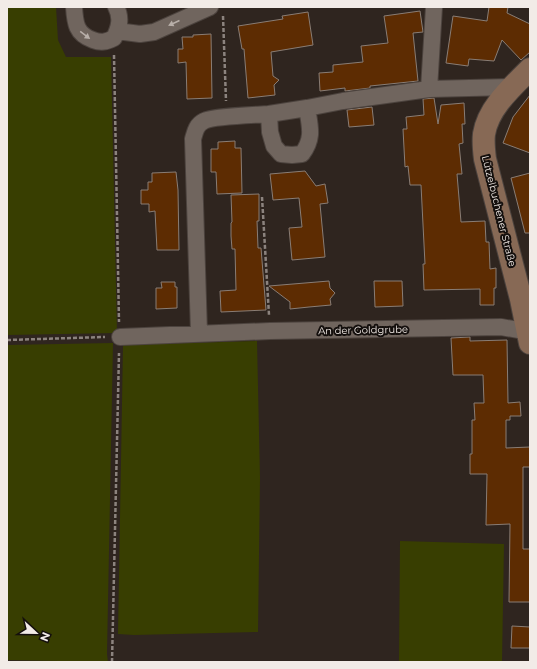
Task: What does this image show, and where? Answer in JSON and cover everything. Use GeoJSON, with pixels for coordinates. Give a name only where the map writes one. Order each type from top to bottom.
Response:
{"type":"FeatureCollection","features":[{"type":"Feature","properties":{"kind":"main road","name":"Lützelbuchener Straße"},"geometry":{"type":"LineString","coordinates":[[529,336],[485,159],[484,134],[492,113],[512,87],[530,69]]}},
{"type":"Feature","properties":{"kind":"street"},"geometry":{"type":"LineString","coordinates":[[74,7],[75,19],[78,29],[82,35],[99,42],[108,42],[116,35],[120,16],[116,7]]}},
{"type":"Feature","properties":{"kind":"street"},"geometry":{"type":"LineString","coordinates":[[429,89],[434,7]]}},
{"type":"Feature","properties":{"kind":"street"},"geometry":{"type":"LineString","coordinates":[[116,35],[154,32],[216,11]]}},
{"type":"Feature","properties":{"kind":"street"},"geometry":{"type":"LineString","coordinates":[[199,333],[193,139],[197,127],[204,120],[269,114],[344,100],[429,89],[512,87]]}},
{"type":"Feature","properties":{"kind":"street"},"geometry":{"type":"LineString","coordinates":[[269,114],[270,132],[274,146],[281,154],[302,154],[309,145],[310,131],[307,108]]}},
{"type":"Feature","properties":{"kind":"street","name":"An der Goldgrube"},"geometry":{"type":"LineString","coordinates":[[120,337],[270,331],[501,327],[529,336]]}},
{"type":"Feature","properties":{"kind":"path"},"geometry":{"type":"LineString","coordinates":[[216,11],[227,117]]}},
{"type":"Feature","properties":{"kind":"path"},"geometry":{"type":"LineString","coordinates":[[112,662],[120,337],[116,35]]}},
{"type":"Feature","properties":{"kind":"path"},"geometry":{"type":"LineString","coordinates":[[262,197],[270,331]]}},
{"type":"Feature","properties":{"kind":"path"},"geometry":{"type":"LineString","coordinates":[[7,340],[120,337]]}},
{"type":"Feature","properties":{"kind":"green space"},"geometry":{"type":"Polygon","coordinates":[[[7,7],[56,7],[58,40],[66,57],[111,57],[117,333],[7,335],[7,7]]]}},
{"type":"Feature","properties":{"kind":"green space"},"geometry":{"type":"Polygon","coordinates":[[[257,341],[260,478],[258,632],[134,635],[118,634],[123,345],[257,341]]]}},
{"type":"Feature","properties":{"kind":"green space"},"geometry":{"type":"Polygon","coordinates":[[[113,343],[108,662],[7,660],[7,345],[113,343]]]}},
{"type":"Feature","properties":{"kind":"green space"},"geometry":{"type":"Polygon","coordinates":[[[400,541],[504,544],[502,662],[399,662],[400,541]]]}},
{"type":"Feature","properties":{"kind":"building"},"geometry":{"type":"Polygon","coordinates":[[[489,7],[508,7],[507,13],[530,24],[530,52],[521,60],[502,40],[494,61],[469,59],[468,66],[446,63],[453,16],[487,21],[489,7]]]}},
{"type":"Feature","properties":{"kind":"building"},"geometry":{"type":"Polygon","coordinates":[[[420,11],[423,32],[413,33],[418,81],[370,86],[370,88],[345,91],[345,88],[320,91],[319,73],[333,72],[333,65],[363,62],[361,46],[388,43],[384,16],[420,11]]]}},
{"type":"Feature","properties":{"kind":"building"},"geometry":{"type":"Polygon","coordinates":[[[308,12],[313,45],[271,52],[273,76],[279,80],[274,85],[275,95],[248,98],[244,49],[242,49],[238,26],[283,19],[282,16],[308,12]]]}},
{"type":"Feature","properties":{"kind":"building"},"geometry":{"type":"Polygon","coordinates":[[[211,34],[212,98],[187,99],[186,62],[178,63],[178,49],[183,49],[182,37],[211,34]]]}},
{"type":"Feature","properties":{"kind":"building"},"geometry":{"type":"Polygon","coordinates":[[[530,95],[530,153],[503,143],[513,117],[530,95]]]}},
{"type":"Feature","properties":{"kind":"building"},"geometry":{"type":"Polygon","coordinates":[[[434,98],[438,124],[441,105],[464,103],[465,124],[462,124],[463,143],[459,144],[462,174],[457,174],[461,222],[485,221],[486,242],[489,242],[490,269],[496,268],[494,305],[480,305],[480,289],[424,290],[423,264],[425,264],[421,185],[410,185],[408,166],[405,167],[403,129],[407,129],[406,117],[424,115],[423,99],[434,98]]]}},
{"type":"Feature","properties":{"kind":"building"},"geometry":{"type":"Polygon","coordinates":[[[372,107],[374,125],[349,127],[347,110],[372,107]]]}},
{"type":"Feature","properties":{"kind":"building"},"geometry":{"type":"Polygon","coordinates":[[[235,141],[235,148],[241,148],[242,193],[217,194],[216,172],[211,172],[211,149],[218,149],[218,142],[235,141]]]}},
{"type":"Feature","properties":{"kind":"building"},"geometry":{"type":"Polygon","coordinates":[[[305,171],[316,186],[325,184],[328,203],[320,204],[325,257],[292,260],[289,228],[302,227],[299,198],[273,200],[270,174],[305,171]]]}},
{"type":"Feature","properties":{"kind":"building"},"geometry":{"type":"Polygon","coordinates":[[[176,172],[178,190],[179,250],[157,250],[155,211],[149,212],[149,204],[141,204],[141,190],[148,190],[148,182],[152,182],[152,173],[176,172]]]}},
{"type":"Feature","properties":{"kind":"building"},"geometry":{"type":"Polygon","coordinates":[[[530,173],[530,233],[525,233],[511,178],[530,173]]]}},
{"type":"Feature","properties":{"kind":"building"},"geometry":{"type":"Polygon","coordinates":[[[259,194],[259,221],[257,221],[258,248],[261,248],[266,310],[221,312],[220,291],[236,290],[235,249],[232,249],[231,236],[231,195],[259,194]]]}},
{"type":"Feature","properties":{"kind":"building"},"geometry":{"type":"Polygon","coordinates":[[[329,281],[330,288],[335,293],[330,299],[331,305],[290,309],[290,302],[269,286],[329,281]]]}},
{"type":"Feature","properties":{"kind":"building"},"geometry":{"type":"Polygon","coordinates":[[[374,281],[402,281],[403,306],[375,307],[374,281]]]}},
{"type":"Feature","properties":{"kind":"building"},"geometry":{"type":"Polygon","coordinates":[[[161,282],[175,282],[175,287],[177,287],[177,308],[156,309],[156,288],[162,288],[161,282]]]}},
{"type":"Feature","properties":{"kind":"building"},"geometry":{"type":"Polygon","coordinates":[[[470,337],[470,341],[507,340],[508,403],[520,402],[521,416],[510,416],[510,420],[506,420],[506,448],[530,447],[530,467],[523,467],[523,549],[530,549],[530,602],[509,602],[510,524],[486,525],[487,474],[470,474],[470,454],[472,454],[472,420],[475,420],[474,403],[484,403],[483,375],[453,375],[451,338],[470,337]]]}},
{"type":"Feature","properties":{"kind":"building"},"geometry":{"type":"Polygon","coordinates":[[[512,626],[530,627],[530,648],[511,648],[512,626]]]}}]}
